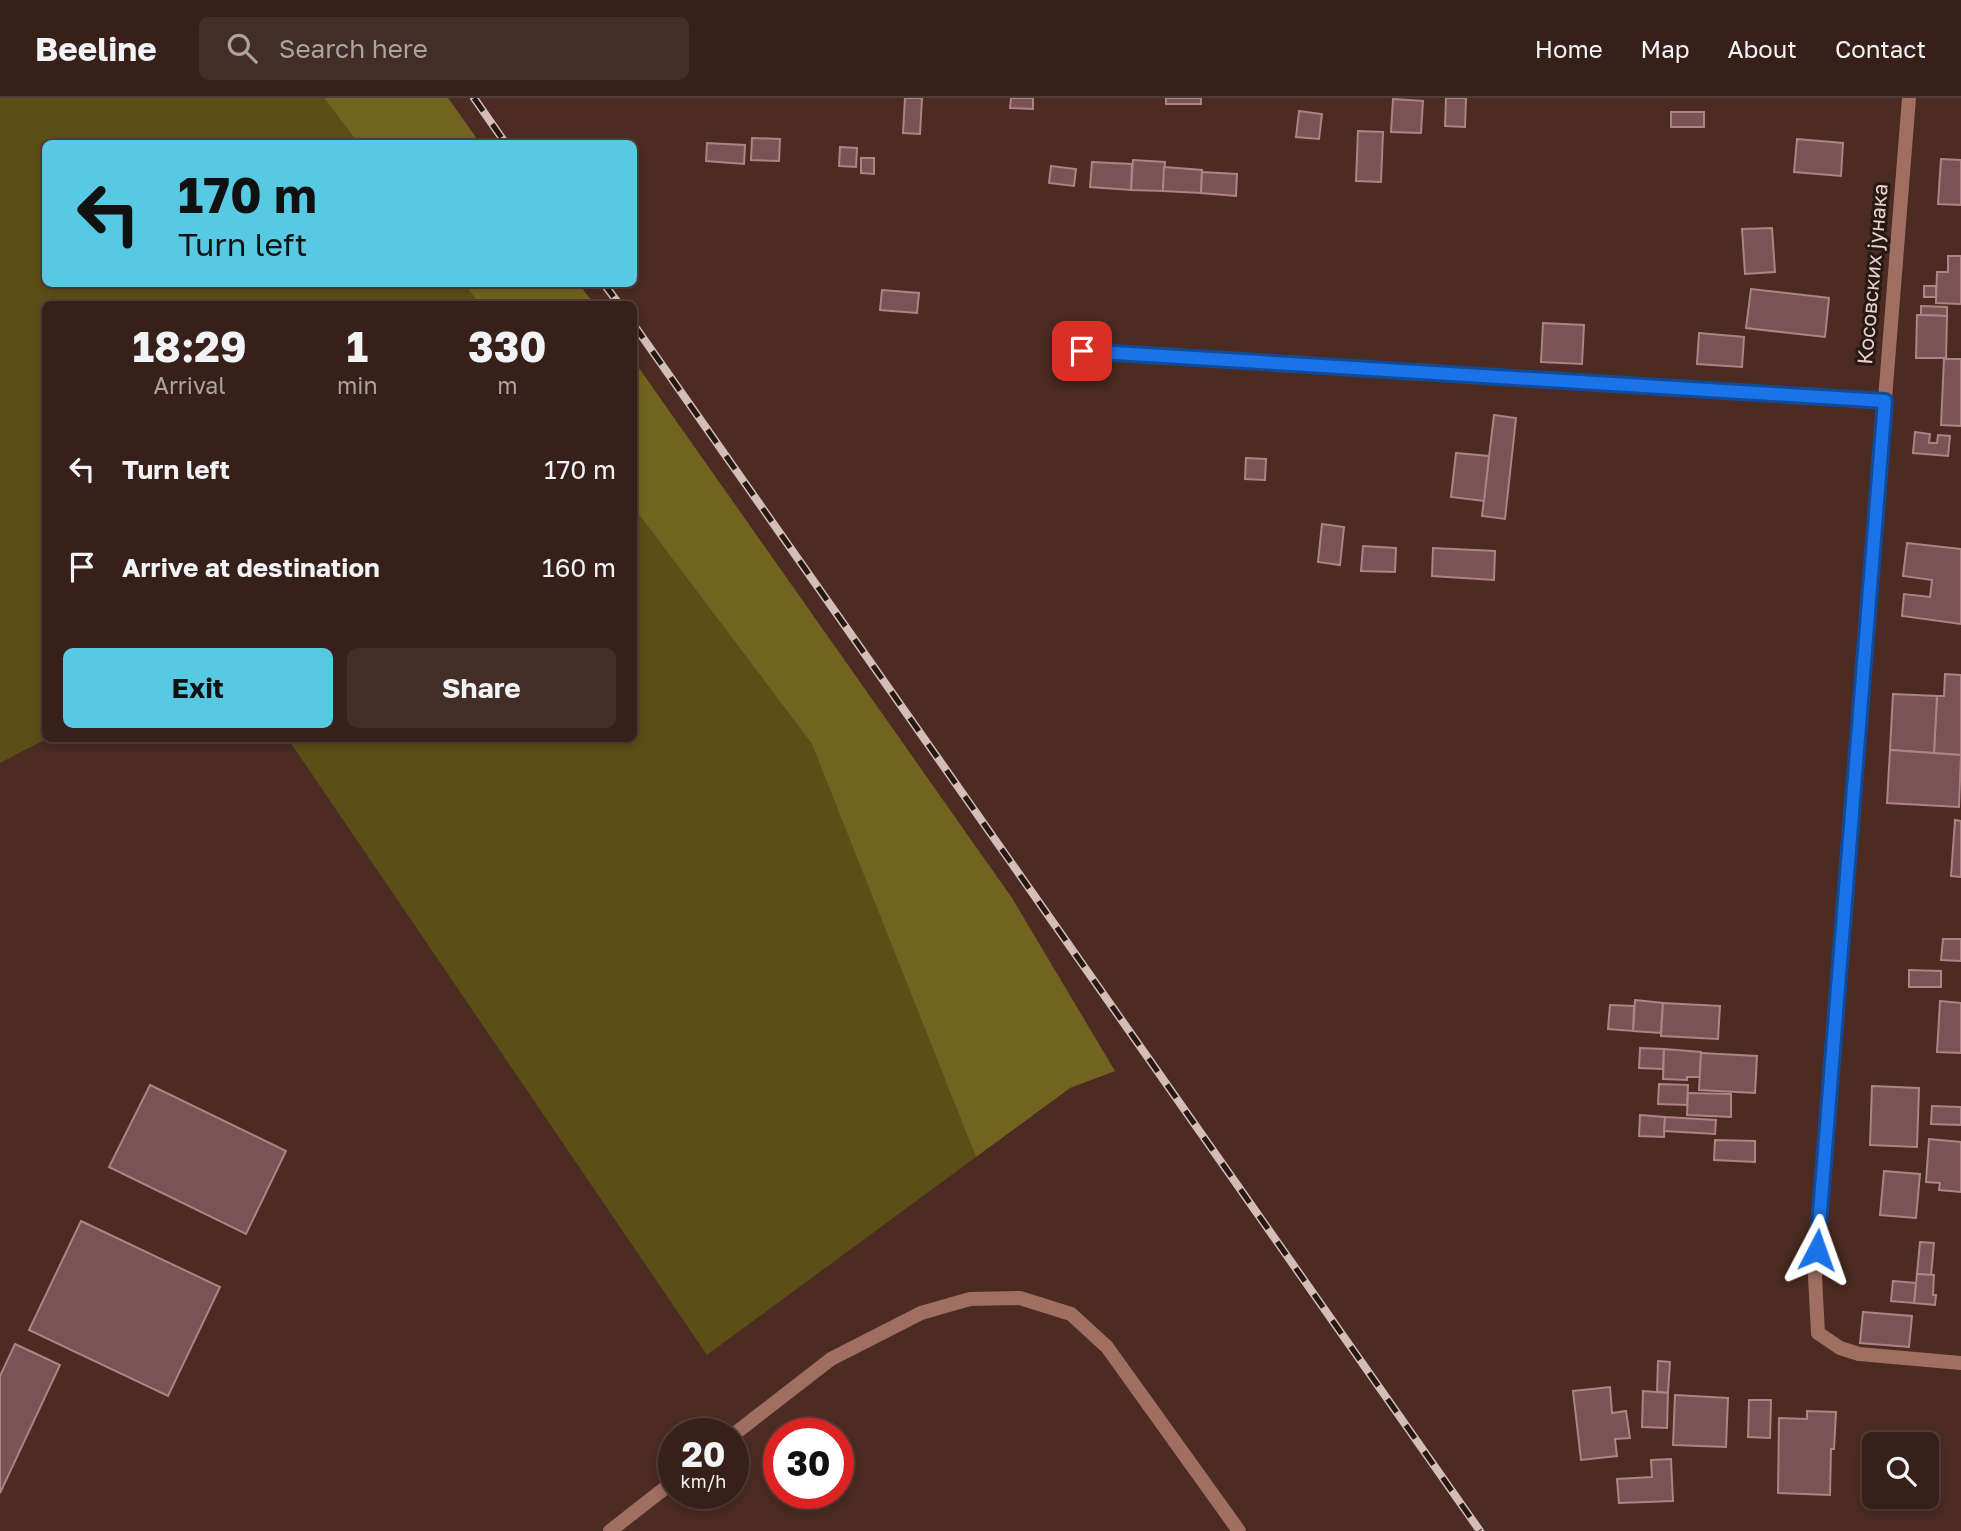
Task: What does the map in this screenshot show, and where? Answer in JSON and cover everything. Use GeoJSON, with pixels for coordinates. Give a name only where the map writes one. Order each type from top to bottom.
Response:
{"type":"FeatureCollection","features":[{"type":"Feature","properties":{"kind":"street","name":"Косовских јунака"},"geometry":{"type":"LineString","coordinates":[[1909,98],[1815,1278],[1818,1333],[1840,1348],[1860,1354],[1961,1363]]}},
{"type":"Feature","properties":{"kind":"street"},"geometry":{"type":"LineString","coordinates":[[1082,351],[1885,401]]}},
{"type":"Feature","properties":{"kind":"street"},"geometry":{"type":"LineString","coordinates":[[749,1423],[831,1359],[920,1313],[970,1299],[1020,1298],[1071,1314],[1107,1347],[1239,1531]]}},
{"type":"Feature","properties":{"kind":"street"},"geometry":{"type":"LineString","coordinates":[[610,1531],[658,1494]]}},
{"type":"Feature","properties":{"kind":"shaded area"},"geometry":{"type":"Polygon","coordinates":[[[0,98],[324,98],[356,140],[42,140],[42,287],[466,287],[478,301],[42,301],[42,741],[0,763],[0,98]]]}},
{"type":"Feature","properties":{"kind":"shaded area"},"geometry":{"type":"Polygon","coordinates":[[[324,98],[448,98],[478,140],[356,140],[324,98]]]}},
{"type":"Feature","properties":{"kind":"shaded area"},"geometry":{"type":"Polygon","coordinates":[[[466,287],[581,287],[592,301],[478,301],[466,287]]]}},
{"type":"Feature","properties":{"kind":"shaded area"},"geometry":{"type":"Polygon","coordinates":[[[637,365],[1012,898],[1115,1071],[1070,1088],[976,1157],[812,744],[637,512],[637,365]]]}},
{"type":"Feature","properties":{"kind":"shaded area"},"geometry":{"type":"Polygon","coordinates":[[[637,512],[825,761],[976,1157],[707,1355],[290,742],[637,742],[637,512]]]}},
{"type":"Feature","properties":{"kind":"building"},"geometry":{"type":"Polygon","coordinates":[[[905,98],[922,98],[920,134],[903,133],[905,98]]]}},
{"type":"Feature","properties":{"kind":"building"},"geometry":{"type":"Polygon","coordinates":[[[1011,98],[1033,98],[1033,109],[1010,108],[1011,98]]]}},
{"type":"Feature","properties":{"kind":"building"},"geometry":{"type":"Polygon","coordinates":[[[1166,98],[1201,98],[1201,104],[1166,104],[1166,98]]]}},
{"type":"Feature","properties":{"kind":"building"},"geometry":{"type":"Polygon","coordinates":[[[1446,98],[1466,98],[1465,127],[1445,126],[1446,98]]]}},
{"type":"Feature","properties":{"kind":"building"},"geometry":{"type":"Polygon","coordinates":[[[1393,99],[1423,101],[1421,133],[1391,132],[1393,99]]]}},
{"type":"Feature","properties":{"kind":"building"},"geometry":{"type":"Polygon","coordinates":[[[1299,111],[1322,114],[1319,139],[1296,137],[1299,111]]]}},
{"type":"Feature","properties":{"kind":"building"},"geometry":{"type":"Polygon","coordinates":[[[1671,112],[1704,112],[1704,127],[1671,127],[1671,112]]]}},
{"type":"Feature","properties":{"kind":"building"},"geometry":{"type":"Polygon","coordinates":[[[1358,131],[1383,132],[1381,182],[1356,181],[1358,131]]]}},
{"type":"Feature","properties":{"kind":"building"},"geometry":{"type":"Polygon","coordinates":[[[752,138],[780,139],[779,161],[751,160],[752,138]]]}},
{"type":"Feature","properties":{"kind":"building"},"geometry":{"type":"Polygon","coordinates":[[[1797,139],[1843,143],[1841,176],[1794,172],[1797,139]]]}},
{"type":"Feature","properties":{"kind":"building"},"geometry":{"type":"Polygon","coordinates":[[[707,143],[745,145],[744,164],[706,161],[707,143]]]}},
{"type":"Feature","properties":{"kind":"building"},"geometry":{"type":"Polygon","coordinates":[[[840,147],[857,148],[856,167],[839,166],[840,147]]]}},
{"type":"Feature","properties":{"kind":"building"},"geometry":{"type":"Polygon","coordinates":[[[861,158],[874,158],[874,174],[861,173],[861,158]]]}},
{"type":"Feature","properties":{"kind":"building"},"geometry":{"type":"Polygon","coordinates":[[[1941,159],[1961,160],[1961,205],[1938,204],[1941,159]]]}},
{"type":"Feature","properties":{"kind":"building"},"geometry":{"type":"Polygon","coordinates":[[[1133,160],[1165,162],[1163,191],[1131,190],[1133,160]]]}},
{"type":"Feature","properties":{"kind":"building"},"geometry":{"type":"Polygon","coordinates":[[[1092,162],[1132,164],[1131,190],[1090,187],[1092,162]]]}},
{"type":"Feature","properties":{"kind":"building"},"geometry":{"type":"Polygon","coordinates":[[[1051,166],[1076,169],[1074,186],[1049,183],[1051,166]]]}},
{"type":"Feature","properties":{"kind":"building"},"geometry":{"type":"Polygon","coordinates":[[[1164,167],[1202,170],[1201,193],[1163,191],[1164,167]]]}},
{"type":"Feature","properties":{"kind":"building"},"geometry":{"type":"Polygon","coordinates":[[[1202,172],[1237,174],[1236,196],[1201,193],[1202,172]]]}},
{"type":"Feature","properties":{"kind":"building"},"geometry":{"type":"Polygon","coordinates":[[[1772,228],[1775,272],[1745,274],[1742,229],[1772,228]]]}},
{"type":"Feature","properties":{"kind":"building"},"geometry":{"type":"Polygon","coordinates":[[[1948,256],[1961,256],[1961,304],[1936,303],[1937,272],[1948,272],[1948,256]]]}},
{"type":"Feature","properties":{"kind":"building"},"geometry":{"type":"Polygon","coordinates":[[[1924,286],[1936,286],[1936,297],[1924,297],[1924,286]]]}},
{"type":"Feature","properties":{"kind":"building"},"geometry":{"type":"Polygon","coordinates":[[[1751,289],[1829,298],[1825,337],[1746,328],[1751,289]]]}},
{"type":"Feature","properties":{"kind":"building"},"geometry":{"type":"Polygon","coordinates":[[[882,290],[919,293],[917,313],[880,310],[882,290]]]}},
{"type":"Feature","properties":{"kind":"building"},"geometry":{"type":"Polygon","coordinates":[[[1921,306],[1947,307],[1947,316],[1921,315],[1921,306]]]}},
{"type":"Feature","properties":{"kind":"building"},"geometry":{"type":"Polygon","coordinates":[[[1917,315],[1947,316],[1946,358],[1916,358],[1917,315]]]}},
{"type":"Feature","properties":{"kind":"building"},"geometry":{"type":"Polygon","coordinates":[[[1543,323],[1584,325],[1582,364],[1541,362],[1543,323]]]}},
{"type":"Feature","properties":{"kind":"building"},"geometry":{"type":"Polygon","coordinates":[[[1699,333],[1744,337],[1742,367],[1697,364],[1699,333]]]}},
{"type":"Feature","properties":{"kind":"building"},"geometry":{"type":"Polygon","coordinates":[[[1944,359],[1961,359],[1961,426],[1941,425],[1944,359]]]}},
{"type":"Feature","properties":{"kind":"building"},"geometry":{"type":"Polygon","coordinates":[[[1494,415],[1516,418],[1505,519],[1482,516],[1494,415]]]}},
{"type":"Feature","properties":{"kind":"building"},"geometry":{"type":"Polygon","coordinates":[[[1915,432],[1930,434],[1929,443],[1937,443],[1938,435],[1950,436],[1948,456],[1913,453],[1915,432]]]}},
{"type":"Feature","properties":{"kind":"building"},"geometry":{"type":"Polygon","coordinates":[[[1456,453],[1489,456],[1484,501],[1451,497],[1456,453]]]}},
{"type":"Feature","properties":{"kind":"building"},"geometry":{"type":"Polygon","coordinates":[[[1246,458],[1266,459],[1265,480],[1245,479],[1246,458]]]}},
{"type":"Feature","properties":{"kind":"building"},"geometry":{"type":"Polygon","coordinates":[[[1322,524],[1344,527],[1340,565],[1318,562],[1322,524]]]}},
{"type":"Feature","properties":{"kind":"building"},"geometry":{"type":"Polygon","coordinates":[[[1907,543],[1961,549],[1961,624],[1902,616],[1904,594],[1930,597],[1932,580],[1903,576],[1907,543]]]}},
{"type":"Feature","properties":{"kind":"building"},"geometry":{"type":"Polygon","coordinates":[[[1363,546],[1396,548],[1395,572],[1361,571],[1363,546]]]}},
{"type":"Feature","properties":{"kind":"building"},"geometry":{"type":"Polygon","coordinates":[[[1433,548],[1495,551],[1494,580],[1432,576],[1433,548]]]}},
{"type":"Feature","properties":{"kind":"building"},"geometry":{"type":"Polygon","coordinates":[[[1945,674],[1961,675],[1961,755],[1934,753],[1937,696],[1944,696],[1945,674]]]}},
{"type":"Feature","properties":{"kind":"building"},"geometry":{"type":"Polygon","coordinates":[[[1893,694],[1937,696],[1934,753],[1890,750],[1893,694]]]}},
{"type":"Feature","properties":{"kind":"building"},"geometry":{"type":"Polygon","coordinates":[[[1890,750],[1961,755],[1959,807],[1887,803],[1890,750]]]}},
{"type":"Feature","properties":{"kind":"building"},"geometry":{"type":"Polygon","coordinates":[[[1955,820],[1961,821],[1961,877],[1951,876],[1955,820]]]}},
{"type":"Feature","properties":{"kind":"building"},"geometry":{"type":"Polygon","coordinates":[[[1943,939],[1961,939],[1961,961],[1941,960],[1943,939]]]}},
{"type":"Feature","properties":{"kind":"building"},"geometry":{"type":"Polygon","coordinates":[[[1909,970],[1941,971],[1941,987],[1909,987],[1909,970]]]}},
{"type":"Feature","properties":{"kind":"building"},"geometry":{"type":"Polygon","coordinates":[[[1635,1000],[1663,1003],[1661,1033],[1633,1031],[1635,1000]]]}},
{"type":"Feature","properties":{"kind":"building"},"geometry":{"type":"Polygon","coordinates":[[[1940,1001],[1961,1003],[1961,1053],[1937,1052],[1940,1001]]]}},
{"type":"Feature","properties":{"kind":"building"},"geometry":{"type":"Polygon","coordinates":[[[1663,1003],[1720,1006],[1718,1039],[1661,1036],[1663,1003]]]}},
{"type":"Feature","properties":{"kind":"building"},"geometry":{"type":"Polygon","coordinates":[[[1610,1005],[1634,1006],[1633,1031],[1608,1029],[1610,1005]]]}},
{"type":"Feature","properties":{"kind":"building"},"geometry":{"type":"Polygon","coordinates":[[[1640,1048],[1664,1049],[1663,1069],[1639,1068],[1640,1048]]]}},
{"type":"Feature","properties":{"kind":"building"},"geometry":{"type":"Polygon","coordinates":[[[1664,1049],[1701,1052],[1700,1077],[1687,1077],[1687,1080],[1663,1079],[1664,1049]]]}},
{"type":"Feature","properties":{"kind":"building"},"geometry":{"type":"Polygon","coordinates":[[[1701,1053],[1757,1056],[1755,1093],[1699,1090],[1701,1053]]]}},
{"type":"Feature","properties":{"kind":"building"},"geometry":{"type":"Polygon","coordinates":[[[1659,1084],[1688,1085],[1687,1105],[1658,1104],[1659,1084]]]}},
{"type":"Feature","properties":{"kind":"building"},"geometry":{"type":"Polygon","coordinates":[[[150,1085],[286,1151],[246,1234],[109,1167],[150,1085]]]}},
{"type":"Feature","properties":{"kind":"building"},"geometry":{"type":"Polygon","coordinates":[[[1872,1086],[1919,1088],[1917,1147],[1870,1145],[1872,1086]]]}},
{"type":"Feature","properties":{"kind":"building"},"geometry":{"type":"Polygon","coordinates":[[[1688,1093],[1731,1094],[1731,1117],[1687,1115],[1688,1093]]]}},
{"type":"Feature","properties":{"kind":"building"},"geometry":{"type":"Polygon","coordinates":[[[1932,1106],[1961,1107],[1961,1125],[1931,1124],[1932,1106]]]}},
{"type":"Feature","properties":{"kind":"building"},"geometry":{"type":"Polygon","coordinates":[[[1640,1115],[1665,1117],[1664,1137],[1639,1136],[1640,1115]]]}},
{"type":"Feature","properties":{"kind":"building"},"geometry":{"type":"Polygon","coordinates":[[[1665,1117],[1716,1120],[1715,1134],[1664,1131],[1665,1117]]]}},
{"type":"Feature","properties":{"kind":"building"},"geometry":{"type":"Polygon","coordinates":[[[1929,1139],[1961,1142],[1961,1192],[1939,1190],[1940,1183],[1926,1182],[1929,1139]]]}},
{"type":"Feature","properties":{"kind":"building"},"geometry":{"type":"Polygon","coordinates":[[[1715,1140],[1755,1141],[1755,1162],[1714,1160],[1715,1140]]]}},
{"type":"Feature","properties":{"kind":"building"},"geometry":{"type":"Polygon","coordinates":[[[1884,1171],[1920,1174],[1916,1218],[1880,1215],[1884,1171]]]}},
{"type":"Feature","properties":{"kind":"building"},"geometry":{"type":"Polygon","coordinates":[[[81,1221],[220,1287],[168,1396],[29,1330],[81,1221]]]}},
{"type":"Feature","properties":{"kind":"building"},"geometry":{"type":"Polygon","coordinates":[[[1920,1242],[1934,1243],[1931,1275],[1917,1274],[1920,1242]]]}},
{"type":"Feature","properties":{"kind":"building"},"geometry":{"type":"Polygon","coordinates":[[[1917,1274],[1934,1275],[1935,1305],[1914,1303],[1917,1274]]]}},
{"type":"Feature","properties":{"kind":"building"},"geometry":{"type":"Polygon","coordinates":[[[1893,1281],[1916,1283],[1914,1303],[1891,1301],[1893,1281]]]}},
{"type":"Feature","properties":{"kind":"building"},"geometry":{"type":"Polygon","coordinates":[[[1863,1312],[1912,1316],[1909,1347],[1860,1343],[1863,1312]]]}},
{"type":"Feature","properties":{"kind":"building"},"geometry":{"type":"Polygon","coordinates":[[[15,1344],[60,1365],[0,1493],[0,1376],[15,1344]]]}},
{"type":"Feature","properties":{"kind":"building"},"geometry":{"type":"Polygon","coordinates":[[[1658,1361],[1670,1362],[1668,1393],[1657,1392],[1658,1361]]]}},
{"type":"Feature","properties":{"kind":"building"},"geometry":{"type":"Polygon","coordinates":[[[1610,1387],[1612,1413],[1626,1411],[1630,1438],[1615,1439],[1617,1456],[1581,1460],[1573,1391],[1610,1387]]]}},
{"type":"Feature","properties":{"kind":"building"},"geometry":{"type":"Polygon","coordinates":[[[1643,1391],[1668,1393],[1667,1428],[1642,1427],[1643,1391]]]}},
{"type":"Feature","properties":{"kind":"building"},"geometry":{"type":"Polygon","coordinates":[[[1675,1395],[1728,1398],[1726,1447],[1673,1445],[1675,1395]]]}},
{"type":"Feature","properties":{"kind":"building"},"geometry":{"type":"Polygon","coordinates":[[[1749,1400],[1771,1400],[1770,1438],[1748,1437],[1749,1400]]]}},
{"type":"Feature","properties":{"kind":"building"},"geometry":{"type":"Polygon","coordinates":[[[1807,1411],[1836,1412],[1834,1449],[1831,1449],[1830,1495],[1778,1493],[1779,1418],[1807,1419],[1807,1411]]]}},
{"type":"Feature","properties":{"kind":"building"},"geometry":{"type":"Polygon","coordinates":[[[1671,1459],[1673,1501],[1619,1503],[1617,1479],[1652,1477],[1651,1460],[1671,1459]]]}},
{"type":"Feature","properties":{"kind":"railway"},"geometry":{"type":"LineString","coordinates":[[474,98],[503,140]]}},
{"type":"Feature","properties":{"kind":"railway"},"geometry":{"type":"LineString","coordinates":[[606,287],[617,301]]}},
{"type":"Feature","properties":{"kind":"railway"},"geometry":{"type":"LineString","coordinates":[[637,329],[1480,1531]]}},
{"type":"Feature","properties":{"kind":"route"},"geometry":{"type":"LineString","coordinates":[[1082,351],[1885,401],[1817,1250]]}}]}
